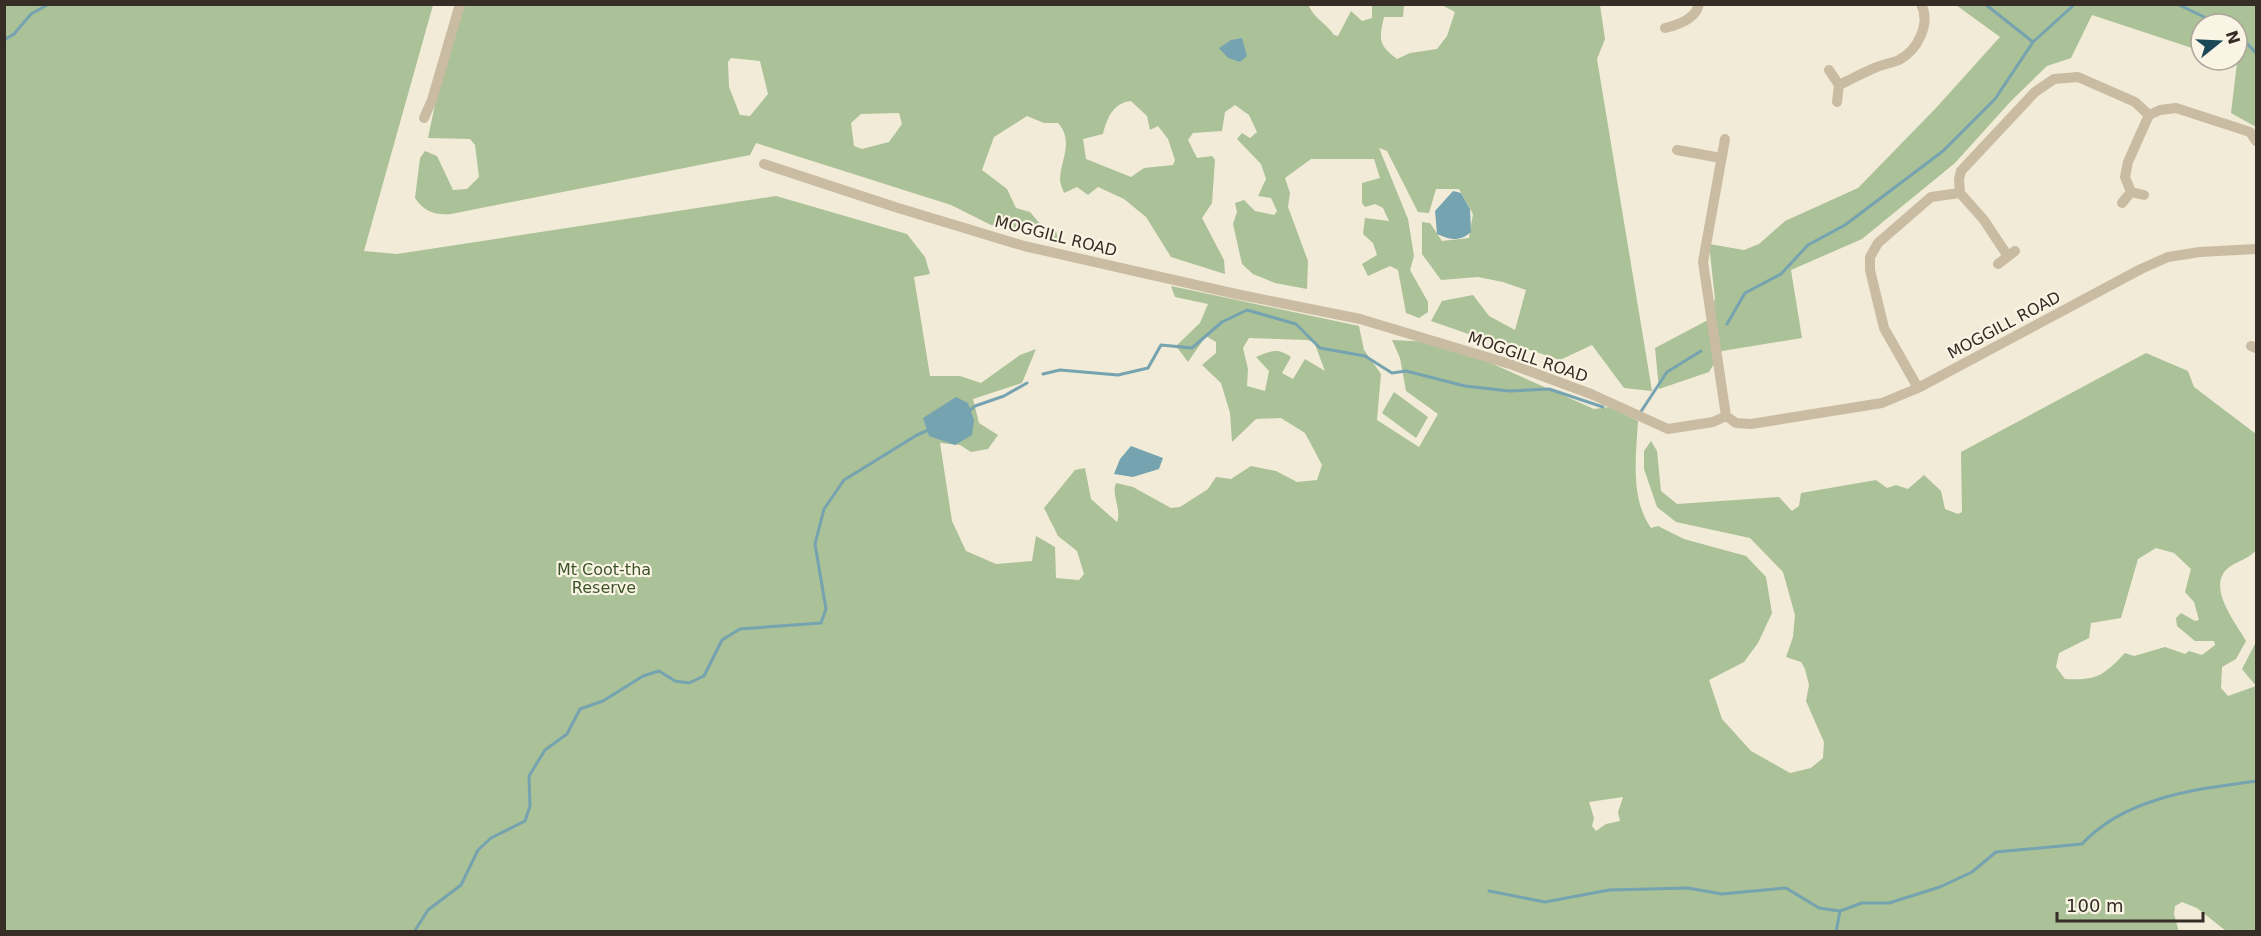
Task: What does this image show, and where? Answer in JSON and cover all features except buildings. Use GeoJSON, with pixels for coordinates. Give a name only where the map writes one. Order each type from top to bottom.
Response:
{"type":"FeatureCollection","features":[{"type":"Feature","properties":{"kind":"street"},"geometry":{"type":"LineString","coordinates":[[424,118],[432,100],[460,4]]}},
{"type":"Feature","properties":{"kind":"street"},"geometry":{"type":"LineString","coordinates":[[1665,28],[1686,20],[1698,11],[1699,4]]}},
{"type":"Feature","properties":{"kind":"street"},"geometry":{"type":"LineString","coordinates":[[1839,85],[1877,67],[1901,59],[1916,44],[1925,26],[1925,12],[1921,4]]}},
{"type":"Feature","properties":{"kind":"street"},"geometry":{"type":"LineString","coordinates":[[1829,70],[1839,85],[1837,102]]}},
{"type":"Feature","properties":{"kind":"street"},"geometry":{"type":"LineString","coordinates":[[2007,257],[1984,220],[1960,193],[1959,179],[1961,171],[2035,92],[2054,79],[2078,77],[2135,102],[2149,115]]}},
{"type":"Feature","properties":{"kind":"street"},"geometry":{"type":"LineString","coordinates":[[2131,192],[2125,177],[2128,162],[2149,115],[2160,110],[2176,108],[2250,132],[2256,141]]}},
{"type":"Feature","properties":{"kind":"street"},"geometry":{"type":"LineString","coordinates":[[1725,138],[1704,252],[1703,270],[1726,416]]}},
{"type":"Feature","properties":{"kind":"street"},"geometry":{"type":"LineString","coordinates":[[1677,150],[1721,158]]}},
{"type":"Feature","properties":{"kind":"street","name":"MOGGILL ROAD"},"geometry":{"type":"LineString","coordinates":[[764,164],[1024,246],[1236,294],[1360,319],[1513,365],[1591,394],[1668,429],[1713,422],[1726,416],[1736,423],[1751,424],[1882,403],[1918,388],[2141,268],[2168,257],[2200,252],[2256,249]]}},
{"type":"Feature","properties":{"kind":"street"},"geometry":{"type":"LineString","coordinates":[[2131,192],[2144,195]]}},
{"type":"Feature","properties":{"kind":"street"},"geometry":{"type":"LineString","coordinates":[[2122,203],[2131,192]]}},
{"type":"Feature","properties":{"kind":"street"},"geometry":{"type":"LineString","coordinates":[[1918,388],[1884,328],[1870,270],[1870,257],[1878,243],[1931,197],[1960,193]]}},
{"type":"Feature","properties":{"kind":"green space"},"geometry":{"type":"Polygon","coordinates":[[[1308,4],[1316,17],[1334,35],[1338,36],[1351,11],[1362,21],[1372,18],[1372,5],[1404,5],[1403,17],[1384,17],[1381,31],[1383,45],[1397,59],[1410,53],[1437,49],[1447,36],[1455,12],[1442,5],[1600,5],[1605,39],[1597,59],[1652,391],[1624,388],[1592,345],[1560,360],[1530,350],[1506,347],[1431,321],[1442,301],[1473,295],[1489,316],[1515,330],[1526,290],[1478,277],[1441,280],[1422,254],[1422,222],[1430,223],[1442,241],[1469,238],[1473,214],[1459,189],[1436,189],[1429,213],[1418,212],[1387,151],[1379,148],[1408,219],[1414,256],[1410,270],[1428,302],[1428,312],[1419,318],[1406,313],[1398,270],[1390,266],[1368,276],[1362,264],[1377,255],[1373,243],[1363,234],[1365,218],[1389,221],[1383,208],[1375,204],[1365,207],[1362,203],[1362,183],[1380,178],[1374,159],[1311,159],[1285,178],[1290,193],[1288,207],[1308,261],[1307,289],[1275,283],[1253,274],[1242,264],[1233,224],[1237,212],[1235,203],[1244,200],[1255,211],[1274,215],[1277,211],[1271,198],[1258,196],[1266,179],[1261,164],[1237,139],[1242,133],[1250,138],[1257,132],[1249,115],[1235,105],[1225,112],[1222,131],[1193,133],[1188,140],[1197,158],[1212,156],[1215,160],[1212,203],[1202,218],[1224,260],[1225,274],[1171,257],[1146,217],[1124,199],[1098,187],[1088,195],[1077,187],[1064,193],[1060,179],[1066,143],[1063,130],[1058,123],[1044,123],[1027,116],[994,137],[982,170],[1007,189],[1016,208],[1030,212],[1041,225],[1055,228],[1058,238],[1055,242],[1025,229],[991,225],[951,205],[756,143],[750,155],[451,214],[430,212],[422,207],[415,198],[420,158],[425,151],[437,156],[453,190],[467,189],[479,177],[475,145],[470,139],[428,138],[442,71],[463,5],[1308,4]],[[731,58],[728,62],[729,87],[740,115],[750,116],[768,94],[760,61],[731,58]],[[1131,101],[1125,102],[1112,112],[1103,134],[1083,139],[1086,159],[1131,177],[1144,168],[1173,165],[1175,160],[1168,139],[1158,126],[1150,130],[1147,116],[1131,101]],[[899,113],[861,114],[851,123],[854,146],[862,149],[889,142],[902,124],[899,113]]]}},
{"type":"Feature","properties":{"kind":"green space","name":"Mt Coot-tha Reserve"},"geometry":{"type":"Polygon","coordinates":[[[5,5],[433,5],[364,251],[397,254],[776,196],[907,234],[925,257],[930,274],[914,277],[930,376],[960,376],[981,383],[1020,355],[1036,349],[1022,383],[973,399],[979,423],[998,435],[988,449],[971,452],[960,445],[940,443],[952,521],[966,551],[996,564],[1032,561],[1036,536],[1055,547],[1056,578],[1079,580],[1084,574],[1077,551],[1058,536],[1044,508],[1075,470],[1085,468],[1091,499],[1117,522],[1116,483],[1133,487],[1171,508],[1180,507],[1208,489],[1216,477],[1231,479],[1251,466],[1276,471],[1297,482],[1317,480],[1322,465],[1305,433],[1281,418],[1256,419],[1232,442],[1230,413],[1221,383],[1202,365],[1216,353],[1216,342],[1206,336],[1188,362],[1176,346],[1200,323],[1208,304],[1175,297],[1171,286],[1359,326],[1364,350],[1381,374],[1377,420],[1419,447],[1438,414],[1406,391],[1400,358],[1392,340],[1432,342],[1477,357],[1594,409],[1610,407],[1638,421],[1637,490],[1644,516],[1651,528],[1658,526],[1684,539],[1746,556],[1766,577],[1772,613],[1758,643],[1744,662],[1709,680],[1722,719],[1751,751],[1790,773],[1811,768],[1823,758],[1824,742],[1806,701],[1809,685],[1805,669],[1801,662],[1786,657],[1793,637],[1795,615],[1783,572],[1750,538],[1676,522],[1657,507],[1644,469],[1644,451],[1651,441],[1657,451],[1661,491],[1677,504],[1779,497],[1792,511],[1799,506],[1801,493],[1876,480],[1887,488],[1896,485],[1908,489],[1924,475],[1941,491],[1945,509],[1958,514],[1962,512],[1961,452],[2146,353],[2188,371],[2194,387],[2256,434],[2256,550],[2250,556],[2228,568],[2222,576],[2220,585],[2225,605],[2246,641],[2236,659],[2222,667],[2221,688],[2228,696],[2256,686],[2256,931],[2226,931],[2197,908],[2182,902],[2175,906],[2174,914],[2179,932],[5,932],[5,5]],[[1249,338],[1243,348],[1248,369],[1247,386],[1265,391],[1269,371],[1256,357],[1270,352],[1278,351],[1291,357],[1282,373],[1293,379],[1305,359],[1325,371],[1314,342],[1249,338]],[[2156,548],[2138,559],[2121,618],[2091,623],[2089,638],[2059,653],[2056,667],[2065,679],[2085,679],[2099,675],[2125,653],[2134,656],[2165,647],[2185,654],[2189,651],[2202,655],[2215,645],[2214,641],[2195,641],[2177,626],[2176,618],[2181,613],[2195,621],[2199,620],[2194,602],[2185,592],[2191,569],[2174,553],[2156,548]],[[1623,797],[1589,802],[1594,818],[1592,826],[1596,831],[1606,824],[1620,821],[1618,812],[1623,797]]]}},
{"type":"Feature","properties":{"kind":"green space"},"geometry":{"type":"Polygon","coordinates":[[[1956,5],[2256,5],[2256,127],[2231,113],[2236,72],[2249,72],[2249,12],[2189,12],[2189,47],[2092,15],[2071,58],[2047,66],[2011,101],[1955,163],[1862,239],[1791,270],[1802,338],[1722,351],[1709,372],[1659,389],[1655,348],[1708,320],[1715,299],[1709,244],[1744,250],[1759,244],[1785,221],[1858,188],[1935,109],[2000,37],[1956,5]]]}},
{"type":"Feature","properties":{"kind":"green space"},"geometry":{"type":"Polygon","coordinates":[[[1394,392],[1428,417],[1416,438],[1382,413],[1394,392]]]}},
{"type":"Feature","properties":{"kind":"green space"},"geometry":{"type":"Polygon","coordinates":[[[2256,642],[2256,686],[2242,669],[2256,642]]]}},
{"type":"Feature","properties":{"kind":"water"},"geometry":{"type":"Polygon","coordinates":[[[1242,38],[1247,56],[1240,62],[1228,58],[1219,48],[1231,40],[1242,38]]]}},
{"type":"Feature","properties":{"kind":"water"},"geometry":{"type":"Polygon","coordinates":[[[1453,191],[1461,193],[1470,209],[1471,232],[1455,239],[1437,234],[1435,211],[1453,191]]]}},
{"type":"Feature","properties":{"kind":"water"},"geometry":{"type":"Polygon","coordinates":[[[956,397],[968,403],[974,420],[972,435],[955,445],[929,436],[923,418],[956,397]]]}},
{"type":"Feature","properties":{"kind":"water"},"geometry":{"type":"Polygon","coordinates":[[[1131,446],[1163,458],[1159,469],[1133,477],[1114,474],[1120,459],[1131,446]]]}},
{"type":"Feature","properties":{"kind":"waterway"},"geometry":{"type":"LineString","coordinates":[[4,40],[14,34],[31,14],[49,4]]}},
{"type":"Feature","properties":{"kind":"waterway"},"geometry":{"type":"LineString","coordinates":[[1985,4],[2033,42]]}},
{"type":"Feature","properties":{"kind":"waterway"},"geometry":{"type":"LineString","coordinates":[[1727,324],[1745,293],[1781,274],[1808,245],[1845,225],[1943,151],[1995,99],[2033,42],[2075,4]]}},
{"type":"Feature","properties":{"kind":"waterway"},"geometry":{"type":"LineString","coordinates":[[2177,4],[2194,12]]}},
{"type":"Feature","properties":{"kind":"waterway"},"geometry":{"type":"LineString","coordinates":[[2249,46],[2256,53]]}},
{"type":"Feature","properties":{"kind":"waterway"},"geometry":{"type":"LineString","coordinates":[[1043,374],[1060,370],[1118,375],[1148,368],[1161,345],[1192,348],[1222,322],[1247,310],[1296,324],[1320,348],[1365,356],[1392,373],[1406,371],[1465,386],[1509,391],[1549,389],[1603,407]]}},
{"type":"Feature","properties":{"kind":"waterway"},"geometry":{"type":"LineString","coordinates":[[1640,413],[1667,372],[1701,351]]}},
{"type":"Feature","properties":{"kind":"waterway"},"geometry":{"type":"LineString","coordinates":[[969,411],[975,406],[1004,396],[1027,383]]}},
{"type":"Feature","properties":{"kind":"waterway"},"geometry":{"type":"LineString","coordinates":[[414,932],[428,910],[461,885],[478,850],[491,838],[525,821],[530,806],[529,776],[545,750],[567,734],[580,709],[603,701],[643,676],[659,671],[675,681],[689,683],[704,676],[722,640],[740,629],[821,623],[826,609],[815,544],[824,509],[844,480],[917,435],[931,429]]}},
{"type":"Feature","properties":{"kind":"waterway"},"geometry":{"type":"LineString","coordinates":[[1489,891],[1545,902],[1609,890],[1688,888],[1722,894],[1786,888],[1819,908],[1840,911],[1862,903],[1889,903],[1940,887],[1972,872],[1996,852],[2082,844],[2099,828],[2119,815],[2163,798],[2256,781]]}},
{"type":"Feature","properties":{"kind":"waterway"},"geometry":{"type":"LineString","coordinates":[[1836,932],[1840,911]]}}]}
